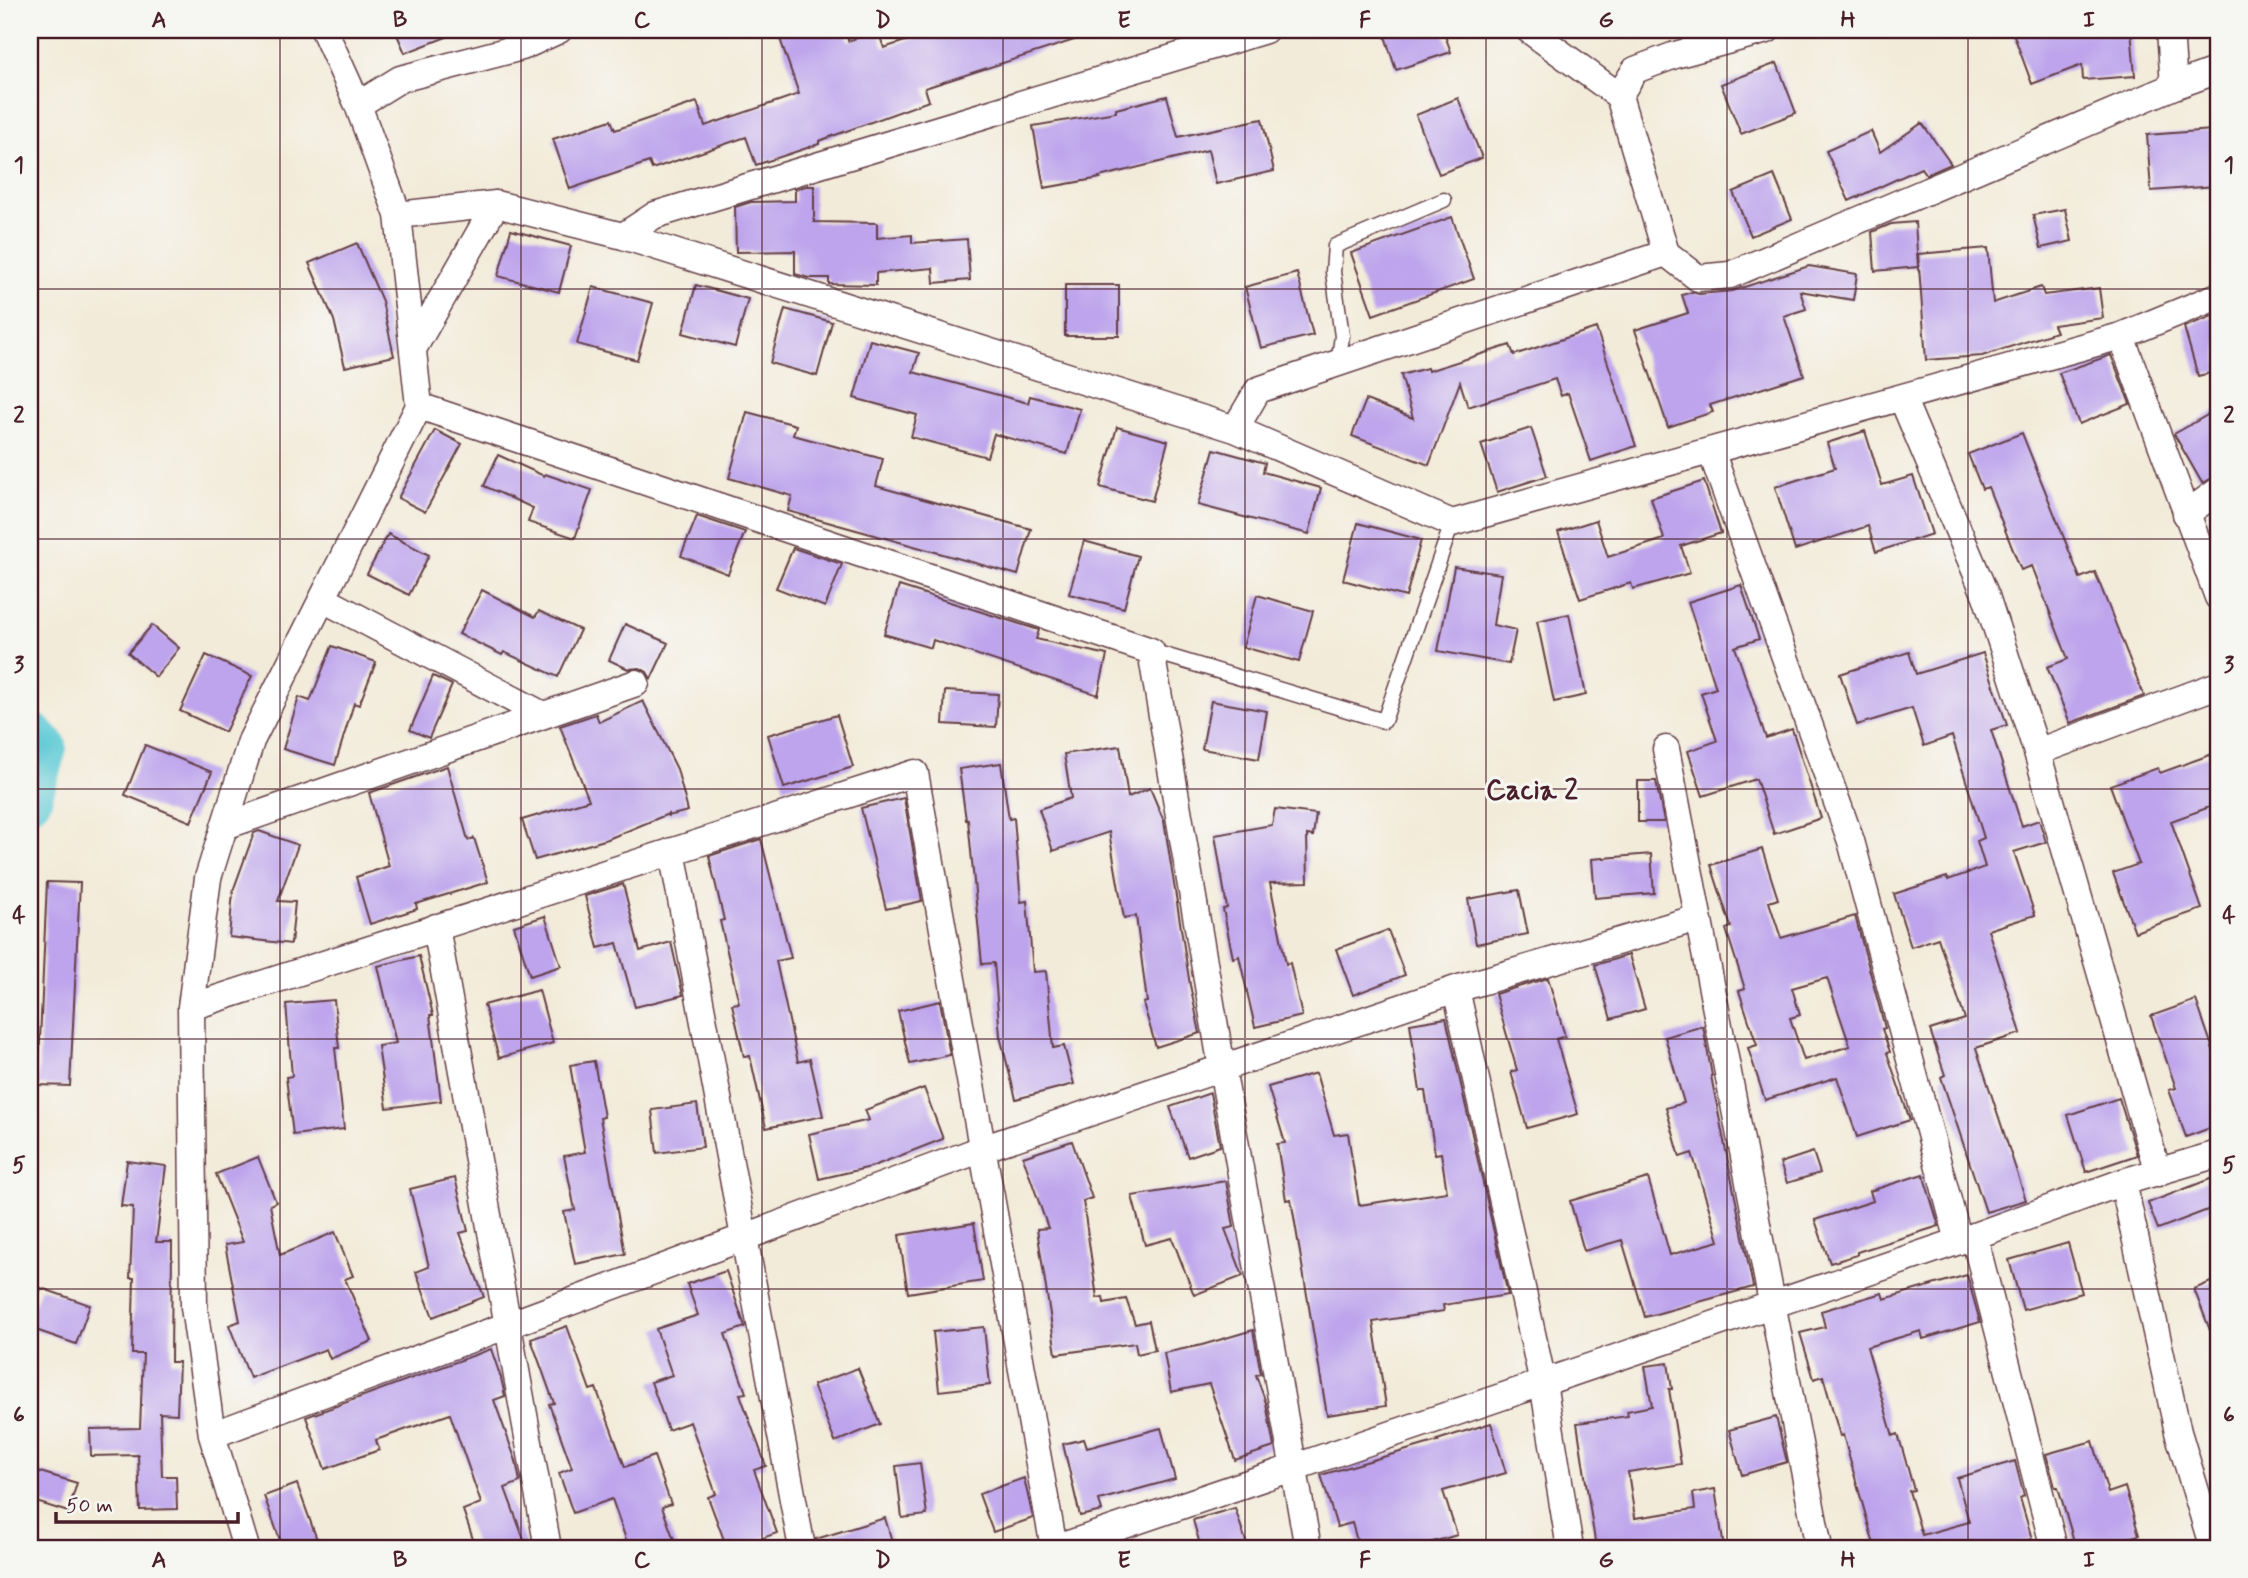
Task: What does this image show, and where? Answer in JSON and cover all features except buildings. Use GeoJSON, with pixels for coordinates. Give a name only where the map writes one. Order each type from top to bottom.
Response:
{"type":"FeatureCollection","features":[{"type":"Feature","properties":{"kind":"street"},"geometry":{"type":"LineString","coordinates":[[246,1548],[212,1435],[194,1307],[191,1007],[208,878],[251,741],[419,406],[398,215],[358,105],[324,30]]}},
{"type":"Feature","properties":{"kind":"street"},"geometry":{"type":"LineString","coordinates":[[358,105],[400,79],[522,47],[559,30]]}},
{"type":"Feature","properties":{"kind":"street"},"geometry":{"type":"LineString","coordinates":[[623,236],[655,215],[1265,30]]}},
{"type":"Feature","properties":{"kind":"street"},"geometry":{"type":"LineString","coordinates":[[1529,30],[1619,96],[1667,253],[1698,278],[1730,275],[2174,86],[2218,70]]}},
{"type":"Feature","properties":{"kind":"street"},"geometry":{"type":"LineString","coordinates":[[1619,96],[1635,70],[1675,55],[1768,30]]}},
{"type":"Feature","properties":{"kind":"street"},"geometry":{"type":"LineString","coordinates":[[2170,30],[2174,86]]}},
{"type":"Feature","properties":{"kind":"street"},"geometry":{"type":"LineString","coordinates":[[398,215],[496,204],[623,236],[1235,429],[1452,523],[2121,336],[2218,296]]}},
{"type":"Feature","properties":{"kind":"street"},"geometry":{"type":"LineString","coordinates":[[413,349],[496,204]]}},
{"type":"Feature","properties":{"kind":"street"},"geometry":{"type":"LineString","coordinates":[[1235,429],[1258,390],[1667,253]]}},
{"type":"Feature","properties":{"kind":"street"},"geometry":{"type":"LineString","coordinates":[[2121,336],[2218,597]]}},
{"type":"Feature","properties":{"kind":"street"},"geometry":{"type":"LineString","coordinates":[[1902,398],[1986,596],[2037,752],[2158,1173]]}},
{"type":"Feature","properties":{"kind":"street"},"geometry":{"type":"LineString","coordinates":[[419,406],[1151,651],[1308,1548]]}},
{"type":"Feature","properties":{"kind":"street"},"geometry":{"type":"LineString","coordinates":[[1711,451],[1851,841],[2054,1548]]}},
{"type":"Feature","properties":{"kind":"street"},"geometry":{"type":"LineString","coordinates":[[2186,514],[2218,491]]}},
{"type":"Feature","properties":{"kind":"street"},"geometry":{"type":"LineString","coordinates":[[323,599],[543,715]]}},
{"type":"Feature","properties":{"kind":"street"},"geometry":{"type":"LineString","coordinates":[[225,826],[636,683]]}},
{"type":"Feature","properties":{"kind":"street"},"geometry":{"type":"LineString","coordinates":[[2037,752],[2218,685]]}},
{"type":"Feature","properties":{"kind":"street"},"geometry":{"type":"LineString","coordinates":[[1666,749],[1819,1548]]}},
{"type":"Feature","properties":{"kind":"street"},"geometry":{"type":"LineString","coordinates":[[191,1007],[915,773],[1055,1548],[1967,1238],[2123,1182],[2218,1154]]}},
{"type":"Feature","properties":{"kind":"street"},"geometry":{"type":"LineString","coordinates":[[673,851],[802,1548]]}},
{"type":"Feature","properties":{"kind":"street"},"geometry":{"type":"LineString","coordinates":[[212,1435],[982,1149],[1456,989],[1698,918]]}},
{"type":"Feature","properties":{"kind":"street"},"geometry":{"type":"LineString","coordinates":[[436,927],[548,1548]]}},
{"type":"Feature","properties":{"kind":"street"},"geometry":{"type":"LineString","coordinates":[[1456,989],[1543,1383],[1570,1548]]}},
{"type":"Feature","properties":{"kind":"street"},"geometry":{"type":"LineString","coordinates":[[2123,1182],[2178,1432],[2213,1548]]}},
{"type":"Feature","properties":{"kind":"lane"},"geometry":{"type":"LineString","coordinates":[[1338,365],[1342,336],[1333,272],[1335,246],[1444,200]]}},
{"type":"Feature","properties":{"kind":"lane"},"geometry":{"type":"LineString","coordinates":[[1151,651],[1384,721],[1452,523]]}},
{"type":"Feature","properties":{"kind":"waterway"},"geometry":{"type":"LineString","coordinates":[[30,733],[45,747],[30,798]]}},
{"type":"Feature","properties":{"kind":"district","name":"Cacia 2"},"geometry":{"type":"Point","coordinates":[1532,789]}}]}
